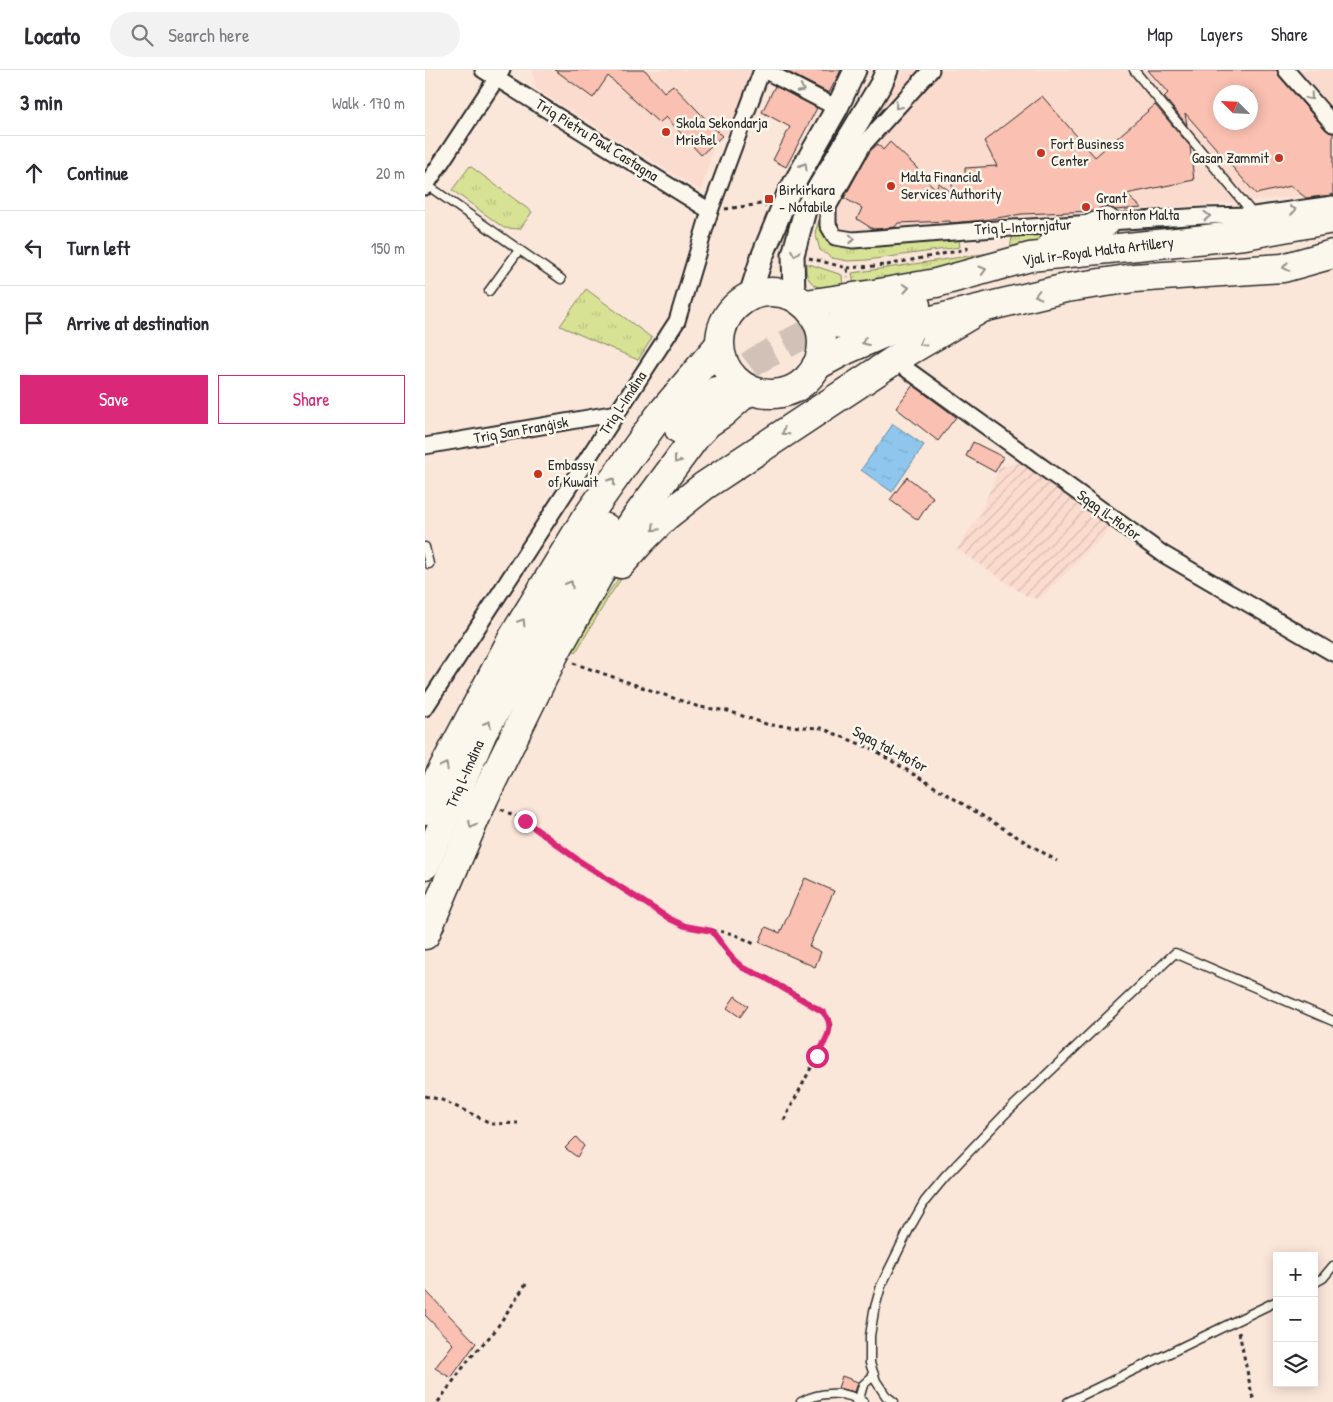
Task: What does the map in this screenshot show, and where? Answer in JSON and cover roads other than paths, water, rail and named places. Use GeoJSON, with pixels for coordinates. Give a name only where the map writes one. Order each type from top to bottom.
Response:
{"type":"FeatureCollection","features":[{"type":"Feature","properties":{"kind":"highway","name":"Vjal ir-Royal Malta Artillery"},"geometry":{"type":"LineString","coordinates":[[800,300],[849,298],[936,283],[1029,257],[1245,235],[1333,219]]}},
{"type":"Feature","properties":{"kind":"highway"},"geometry":{"type":"LineString","coordinates":[[1029,257],[1106,222]]}},
{"type":"Feature","properties":{"kind":"highway","name":"Vjal ir-Royal Malta Artillery"},"geometry":{"type":"LineString","coordinates":[[840,324],[1034,277],[1251,250],[1333,232]]}},
{"type":"Feature","properties":{"kind":"highway","name":"Vjal ir-Royal Malta Artillery"},"geometry":{"type":"LineString","coordinates":[[816,366],[846,350],[894,329],[1066,288],[1134,278],[1283,268],[1333,254]]}},
{"type":"Feature","properties":{"kind":"highway"},"geometry":{"type":"LineString","coordinates":[[719,340],[723,364],[734,379],[749,390],[762,394],[787,392],[799,386],[809,377],[816,366],[822,347],[820,327],[814,315],[800,300],[780,292],[765,291],[750,295]]}},
{"type":"Feature","properties":{"kind":"highway","name":"Triq l-Imdina"},"geometry":{"type":"LineString","coordinates":[[425,810],[436,782],[513,637],[584,521],[659,416],[719,340],[723,322],[730,311],[750,295]]}},
{"type":"Feature","properties":{"kind":"highway","name":"Triq l-Imdina"},"geometry":{"type":"LineString","coordinates":[[558,648],[618,567],[665,517],[683,502],[730,468],[899,357],[979,310]]}},
{"type":"Feature","properties":{"kind":"highway","name":"Triq l-Imdina"},"geometry":{"type":"LineString","coordinates":[[425,935],[483,798],[558,648],[608,559],[684,451],[708,423],[723,413],[749,390]]}},
{"type":"Feature","properties":{"kind":"highway","name":"Triq l-Imdina"},"geometry":{"type":"LineString","coordinates":[[425,865],[483,732],[575,575],[644,473],[674,434],[716,391]]}},
{"type":"Feature","properties":{"kind":"main road"},"geometry":{"type":"LineString","coordinates":[[750,295],[755,276],[787,196],[837,108],[855,70]]}},
{"type":"Feature","properties":{"kind":"main road"},"geometry":{"type":"LineString","coordinates":[[800,300],[793,255],[805,210],[881,84],[887,70]]}},
{"type":"Feature","properties":{"kind":"street","name":"Triq Pietru Pawl Castagna"},"geometry":{"type":"LineString","coordinates":[[483,70],[499,74],[710,211]]}},
{"type":"Feature","properties":{"kind":"street"},"geometry":{"type":"LineString","coordinates":[[763,70],[837,108]]}},
{"type":"Feature","properties":{"kind":"street","name":"Triq l-Imdina"},"geometry":{"type":"LineString","coordinates":[[425,708],[677,321],[710,211],[763,70]]}},
{"type":"Feature","properties":{"kind":"street","name":"Triq l-Intornjatur"},"geometry":{"type":"LineString","coordinates":[[931,70],[863,145],[827,207],[828,225],[835,237],[853,240],[1106,222],[1254,215],[1333,204]]}},
{"type":"Feature","properties":{"kind":"street"},"geometry":{"type":"LineString","coordinates":[[1286,70],[1333,124]]}},
{"type":"Feature","properties":{"kind":"street"},"geometry":{"type":"LineString","coordinates":[[426,186],[499,74]]}},
{"type":"Feature","properties":{"kind":"street","name":"Sqaq il-Ħofor"},"geometry":{"type":"LineString","coordinates":[[899,357],[905,368],[1163,554],[1333,653]]}},
{"type":"Feature","properties":{"kind":"street","name":"Triq San Franġisk"},"geometry":{"type":"LineString","coordinates":[[425,446],[617,413]]}},
{"type":"Feature","properties":{"kind":"lane"},"geometry":{"type":"LineString","coordinates":[[1134,70],[1254,215]]}},
{"type":"Feature","properties":{"kind":"lane"},"geometry":{"type":"LineString","coordinates":[[426,186],[561,279]]}},
{"type":"Feature","properties":{"kind":"lane"},"geometry":{"type":"LineString","coordinates":[[489,291],[519,250]]}},
{"type":"Feature","properties":{"kind":"lane"},"geometry":{"type":"LineString","coordinates":[[425,547],[429,564]]}},
{"type":"Feature","properties":{"kind":"lane"},"geometry":{"type":"LineString","coordinates":[[894,1402],[886,1396],[874,1375],[870,1363],[870,1336],[881,1286],[925,1201],[945,1177],[1006,1113],[1175,953],[1333,1021]]}},
{"type":"Feature","properties":{"kind":"lane"},"geometry":{"type":"LineString","coordinates":[[1318,1281],[1323,1278],[1333,1266]]}},
{"type":"Feature","properties":{"kind":"lane"},"geometry":{"type":"LineString","coordinates":[[1068,1402],[1273,1303]]}},
{"type":"Feature","properties":{"kind":"lane"},"geometry":{"type":"LineString","coordinates":[[801,1402],[810,1397],[827,1394],[843,1395],[859,1401],[863,1385],[874,1375]]}},
{"type":"Feature","properties":{"kind":"water"},"geometry":{"type":"Polygon","coordinates":[[[893,424],[924,445],[892,492],[861,470],[893,424]]]}},
{"type":"Feature","properties":{"kind":"tunnel"},"geometry":{"type":"LineString","coordinates":[[716,391],[757,360],[800,337],[840,324]]}},
{"type":"Feature","properties":{"kind":"place","name":"Skola Sekondarja Mrieħel"},"geometry":{"type":"Point","coordinates":[666,132]}},
{"type":"Feature","properties":{"kind":"place","name":"Fort Business Center"},"geometry":{"type":"Point","coordinates":[1041,153]}},
{"type":"Feature","properties":{"kind":"place","name":"Gasan Zammit"},"geometry":{"type":"Point","coordinates":[1279,158]}},
{"type":"Feature","properties":{"kind":"place","name":"Malta Financial Services Authority"},"geometry":{"type":"Point","coordinates":[891,186]}},
{"type":"Feature","properties":{"kind":"place","name":"Birkirkara - Notabile"},"geometry":{"type":"Point","coordinates":[769,199]}},
{"type":"Feature","properties":{"kind":"place","name":"Grant Thornton Malta"},"geometry":{"type":"Point","coordinates":[1086,207]}},
{"type":"Feature","properties":{"kind":"place","name":"Embassy of Kuwait"},"geometry":{"type":"Point","coordinates":[538,474]}}]}
